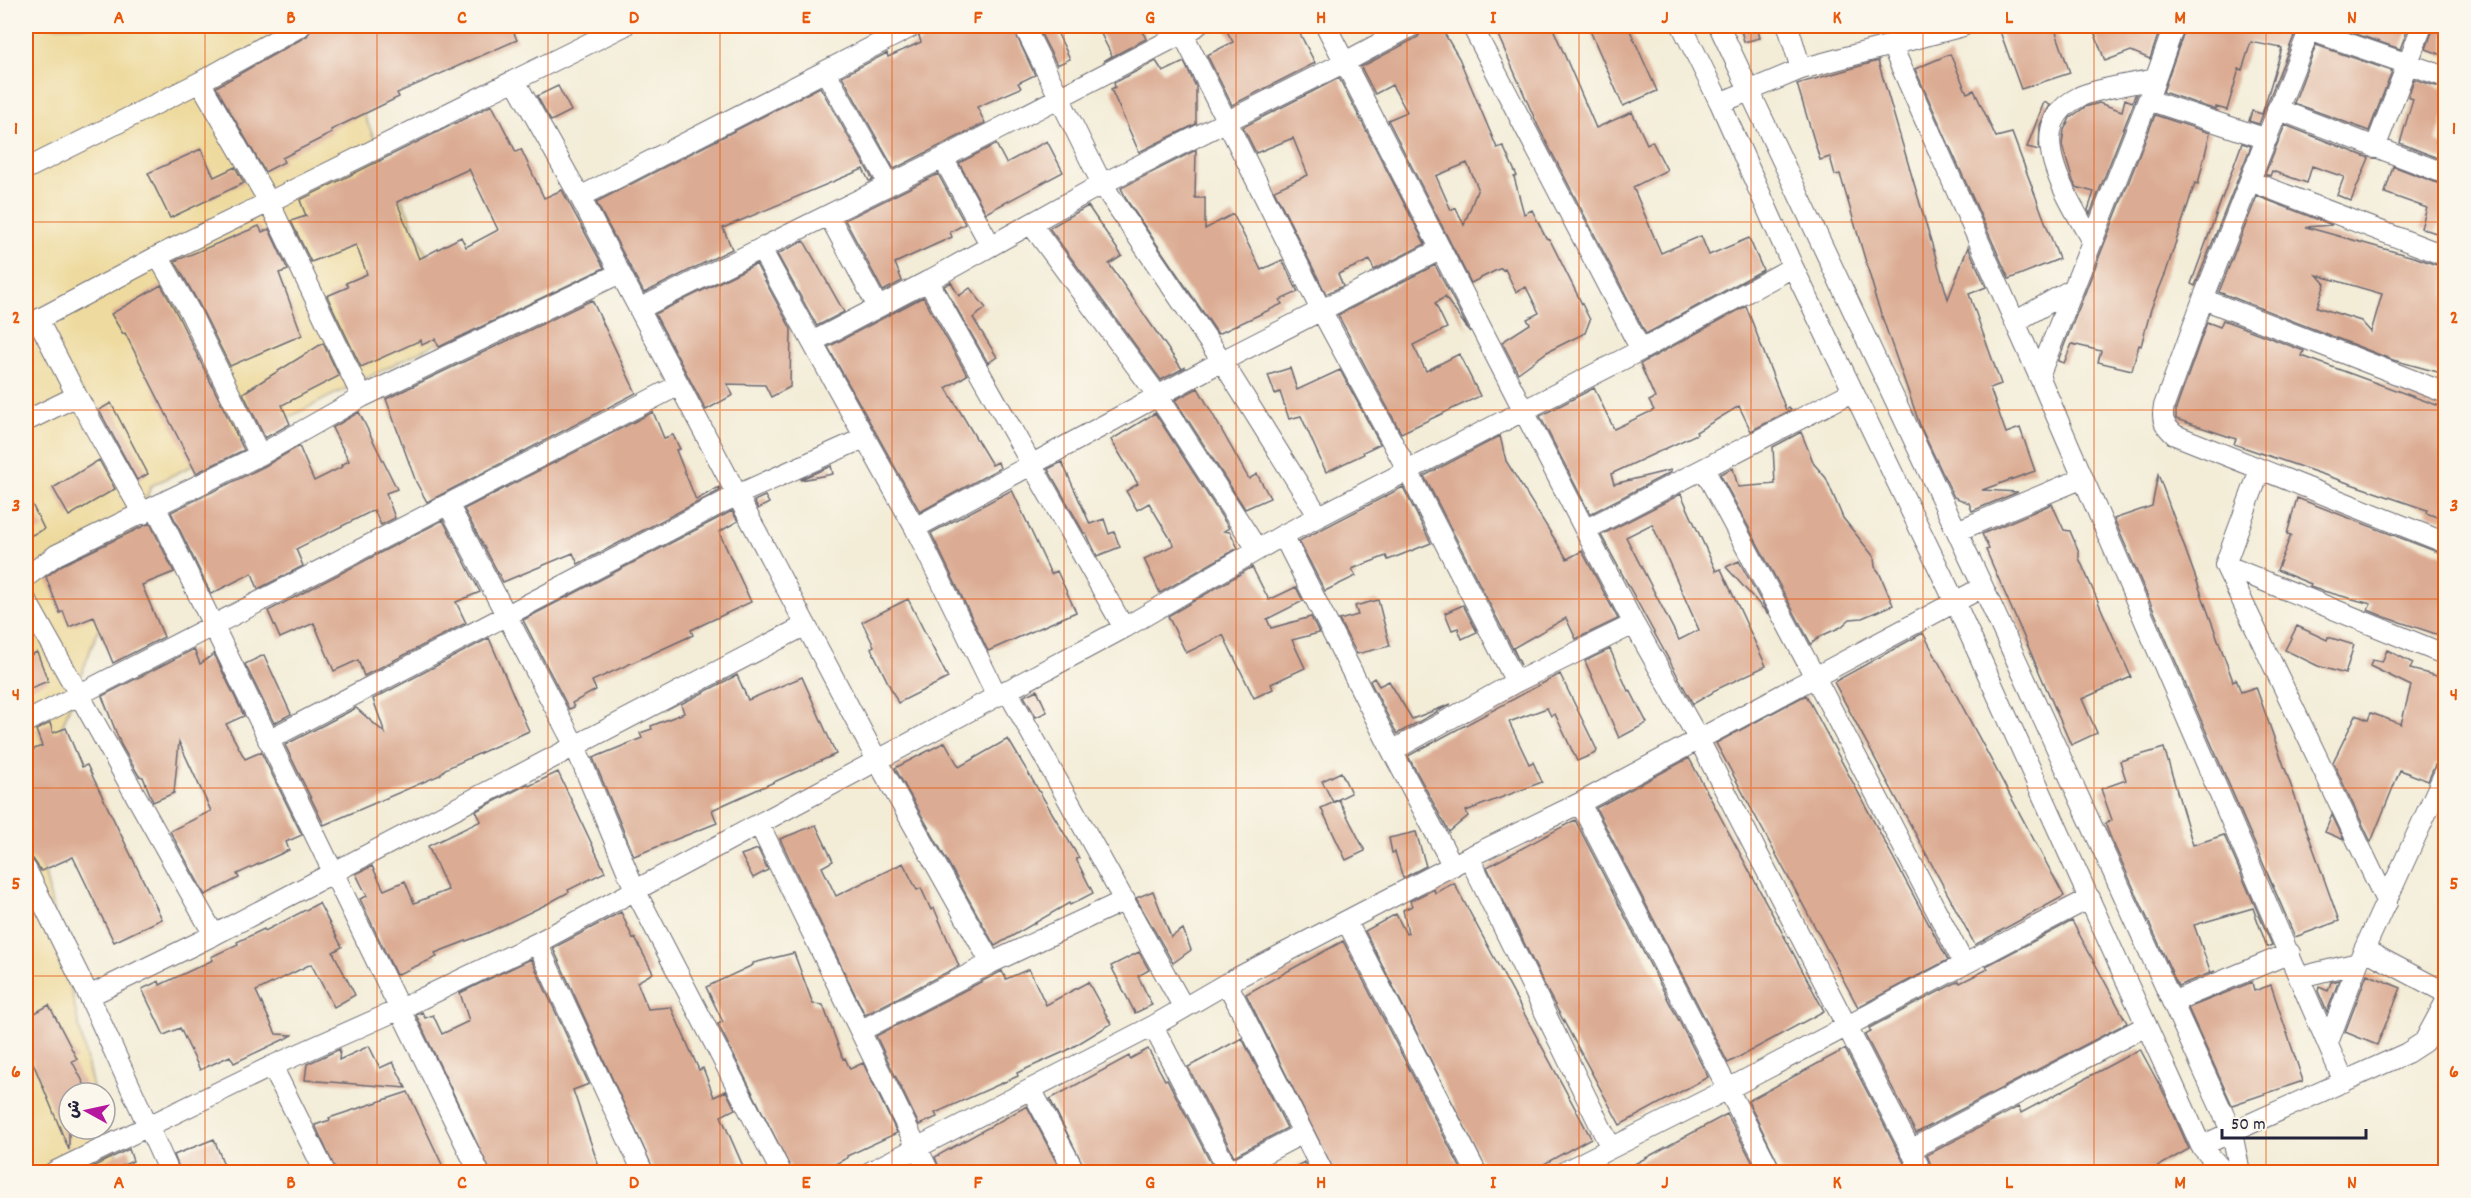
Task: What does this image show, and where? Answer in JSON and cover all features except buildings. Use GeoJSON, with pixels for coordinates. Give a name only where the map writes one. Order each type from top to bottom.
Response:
{"type":"FeatureCollection","features":[{"type":"Feature","properties":{"kind":"street"},"geometry":{"type":"LineString","coordinates":[[26,169],[200,82],[302,26]]}},
{"type":"Feature","properties":{"kind":"street"},"geometry":{"type":"LineString","coordinates":[[479,1173],[212,626],[150,511],[32,323],[158,256],[624,26]]}},
{"type":"Feature","properties":{"kind":"street"},"geometry":{"type":"LineString","coordinates":[[580,197],[913,26]]}},
{"type":"Feature","properties":{"kind":"street"},"geometry":{"type":"LineString","coordinates":[[1023,26],[1102,184],[1222,361],[1319,517]]}},
{"type":"Feature","properties":{"kind":"street"},"geometry":{"type":"LineString","coordinates":[[1326,26],[1634,624],[1698,738],[1920,1172]]}},
{"type":"Feature","properties":{"kind":"street"},"geometry":{"type":"LineString","coordinates":[[812,342],[928,281],[1102,184],[1412,26]]}},
{"type":"Feature","properties":{"kind":"street"},"geometry":{"type":"LineString","coordinates":[[1472,26],[1641,350]]}},
{"type":"Feature","properties":{"kind":"street"},"geometry":{"type":"LineString","coordinates":[[1682,26],[1720,103],[1852,392],[1955,602],[2201,1146],[2224,1173]]}},
{"type":"Feature","properties":{"kind":"street"},"geometry":{"type":"LineString","coordinates":[[1719,26],[1983,587],[2232,1133],[2240,1173]]}},
{"type":"Feature","properties":{"kind":"street"},"geometry":{"type":"LineString","coordinates":[[1788,26],[1801,69]]}},
{"type":"Feature","properties":{"kind":"street"},"geometry":{"type":"LineString","coordinates":[[1720,103],[1801,69],[1963,26]]}},
{"type":"Feature","properties":{"kind":"street"},"geometry":{"type":"LineString","coordinates":[[2039,376],[2148,100],[2174,26]]}},
{"type":"Feature","properties":{"kind":"street"},"geometry":{"type":"LineString","coordinates":[[2376,148],[2422,26]]}},
{"type":"Feature","properties":{"kind":"street"},"geometry":{"type":"LineString","coordinates":[[639,309],[943,158],[1186,28],[1225,122],[1516,682]]}},
{"type":"Feature","properties":{"kind":"street"},"geometry":{"type":"LineString","coordinates":[[2445,77],[2310,28],[2203,299],[2161,418],[2166,427],[2175,435],[2445,543]]}},
{"type":"Feature","properties":{"kind":"street"},"geometry":{"type":"LineString","coordinates":[[1891,44],[2039,376],[2344,1082]]}},
{"type":"Feature","properties":{"kind":"street"},"geometry":{"type":"LineString","coordinates":[[825,71],[889,184]]}},
{"type":"Feature","properties":{"kind":"street"},"geometry":{"type":"LineString","coordinates":[[2092,242],[2054,168],[2049,140],[2053,123],[2064,107],[2080,96],[2155,79]]}},
{"type":"Feature","properties":{"kind":"street"},"geometry":{"type":"LineString","coordinates":[[515,81],[580,197],[877,760],[991,963]]}},
{"type":"Feature","properties":{"kind":"street"},"geometry":{"type":"LineString","coordinates":[[200,82],[269,202],[362,397]]}},
{"type":"Feature","properties":{"kind":"street"},"geometry":{"type":"LineString","coordinates":[[2148,100],[2267,140]]}},
{"type":"Feature","properties":{"kind":"street"},"geometry":{"type":"LineString","coordinates":[[2277,108],[2445,174]]}},
{"type":"Feature","properties":{"kind":"street"},"geometry":{"type":"LineString","coordinates":[[943,158],[991,246]]}},
{"type":"Feature","properties":{"kind":"street"},"geometry":{"type":"LineString","coordinates":[[2250,181],[2445,256]]}},
{"type":"Feature","properties":{"kind":"street"},"geometry":{"type":"LineString","coordinates":[[829,216],[878,307]]}},
{"type":"Feature","properties":{"kind":"street"},"geometry":{"type":"LineString","coordinates":[[1031,224],[1158,396],[1257,549]]}},
{"type":"Feature","properties":{"kind":"street"},"geometry":{"type":"LineString","coordinates":[[761,249],[915,528],[1002,693],[1125,900],[1184,1008]]}},
{"type":"Feature","properties":{"kind":"street"},"geometry":{"type":"LineString","coordinates":[[915,528],[1222,361],[1441,249]]}},
{"type":"Feature","properties":{"kind":"street"},"geometry":{"type":"LineString","coordinates":[[158,256],[184,302],[260,455]]}},
{"type":"Feature","properties":{"kind":"street"},"geometry":{"type":"LineString","coordinates":[[54,1173],[272,1066],[400,1009],[537,943],[1124,628],[1283,535],[1641,350],[1793,267]]}},
{"type":"Feature","properties":{"kind":"street"},"geometry":{"type":"LineString","coordinates":[[26,577],[56,555],[150,511],[260,455],[362,397],[620,273]]}},
{"type":"Feature","properties":{"kind":"street"},"geometry":{"type":"LineString","coordinates":[[928,281],[1124,628]]}},
{"type":"Feature","properties":{"kind":"street"},"geometry":{"type":"LineString","coordinates":[[2015,322],[2074,288]]}},
{"type":"Feature","properties":{"kind":"street"},"geometry":{"type":"LineString","coordinates":[[2203,299],[2445,393]]}},
{"type":"Feature","properties":{"kind":"street"},"geometry":{"type":"LineString","coordinates":[[26,722],[679,385]]}},
{"type":"Feature","properties":{"kind":"street"},"geometry":{"type":"LineString","coordinates":[[1585,530],[1852,392]]}},
{"type":"Feature","properties":{"kind":"street"},"geometry":{"type":"LineString","coordinates":[[26,422],[77,396]]}},
{"type":"Feature","properties":{"kind":"street"},"geometry":{"type":"LineString","coordinates":[[268,740],[737,495],[864,438]]}},
{"type":"Feature","properties":{"kind":"street"},"geometry":{"type":"LineString","coordinates":[[1704,469],[1964,964]]}},
{"type":"Feature","properties":{"kind":"street"},"geometry":{"type":"LineString","coordinates":[[2260,470],[2225,565],[2387,903]]}},
{"type":"Feature","properties":{"kind":"street"},"geometry":{"type":"LineString","coordinates":[[1957,531],[2083,477]]}},
{"type":"Feature","properties":{"kind":"street"},"geometry":{"type":"LineString","coordinates":[[448,504],[575,746],[635,890],[781,1173]]}},
{"type":"Feature","properties":{"kind":"street"},"geometry":{"type":"LineString","coordinates":[[1283,535],[1392,751],[1461,861],[1611,1148]]}},
{"type":"Feature","properties":{"kind":"street"},"geometry":{"type":"LineString","coordinates":[[2225,565],[2445,655]]}},
{"type":"Feature","properties":{"kind":"street"},"geometry":{"type":"LineString","coordinates":[[870,1173],[1154,1026],[1227,983],[1461,861],[1580,803],[1983,587]]}},
{"type":"Feature","properties":{"kind":"street"},"geometry":{"type":"LineString","coordinates":[[26,600],[214,935]]}},
{"type":"Feature","properties":{"kind":"street"},"geometry":{"type":"LineString","coordinates":[[1392,751],[1516,682],[1634,624]]}},
{"type":"Feature","properties":{"kind":"street"},"geometry":{"type":"LineString","coordinates":[[89,996],[214,935],[806,625]]}},
{"type":"Feature","properties":{"kind":"street"},"geometry":{"type":"LineString","coordinates":[[2328,1043],[2362,956],[2445,770]]}},
{"type":"Feature","properties":{"kind":"street"},"geometry":{"type":"LineString","coordinates":[[1580,803],[1771,1173]]}},
{"type":"Feature","properties":{"kind":"street"},"geometry":{"type":"LineString","coordinates":[[759,824],[929,1173]]}},
{"type":"Feature","properties":{"kind":"street"},"geometry":{"type":"LineString","coordinates":[[26,869],[89,996],[169,1173]]}},
{"type":"Feature","properties":{"kind":"street"},"geometry":{"type":"LineString","coordinates":[[1564,1173],[2090,898]]}},
{"type":"Feature","properties":{"kind":"street"},"geometry":{"type":"LineString","coordinates":[[860,1031],[991,963],[1125,900]]}},
{"type":"Feature","properties":{"kind":"street"},"geometry":{"type":"LineString","coordinates":[[1347,922],[1476,1173]]}},
{"type":"Feature","properties":{"kind":"street"},"geometry":{"type":"LineString","coordinates":[[537,943],[642,1172]]}},
{"type":"Feature","properties":{"kind":"street"},"geometry":{"type":"LineString","coordinates":[[2172,1002],[2290,953]]}},
{"type":"Feature","properties":{"kind":"street"},"geometry":{"type":"LineString","coordinates":[[2300,977],[2362,956],[2445,993]]}},
{"type":"Feature","properties":{"kind":"street"},"geometry":{"type":"LineString","coordinates":[[1227,983],[1323,1173]]}},
{"type":"Feature","properties":{"kind":"street"},"geometry":{"type":"LineString","coordinates":[[2201,1146],[2408,1053],[2424,1041],[2445,1001]]}},
{"type":"Feature","properties":{"kind":"street"},"geometry":{"type":"LineString","coordinates":[[1154,1026],[1229,1172],[1303,1133]]}},
{"type":"Feature","properties":{"kind":"street"},"geometry":{"type":"LineString","coordinates":[[1910,1150],[2146,1026]]}},
{"type":"Feature","properties":{"kind":"street"},"geometry":{"type":"LineString","coordinates":[[272,1066],[325,1173]]}},
{"type":"Feature","properties":{"kind":"street"},"geometry":{"type":"LineString","coordinates":[[1032,1089],[1075,1173]]}},
{"type":"Feature","properties":{"kind":"sand"},"geometry":{"type":"Polygon","coordinates":[[[26,26],[324,26],[461,331],[151,486],[31,811],[91,1081],[57,1081],[57,1141],[112,1141],[123,1172],[26,1172],[26,26]]]}}]}
